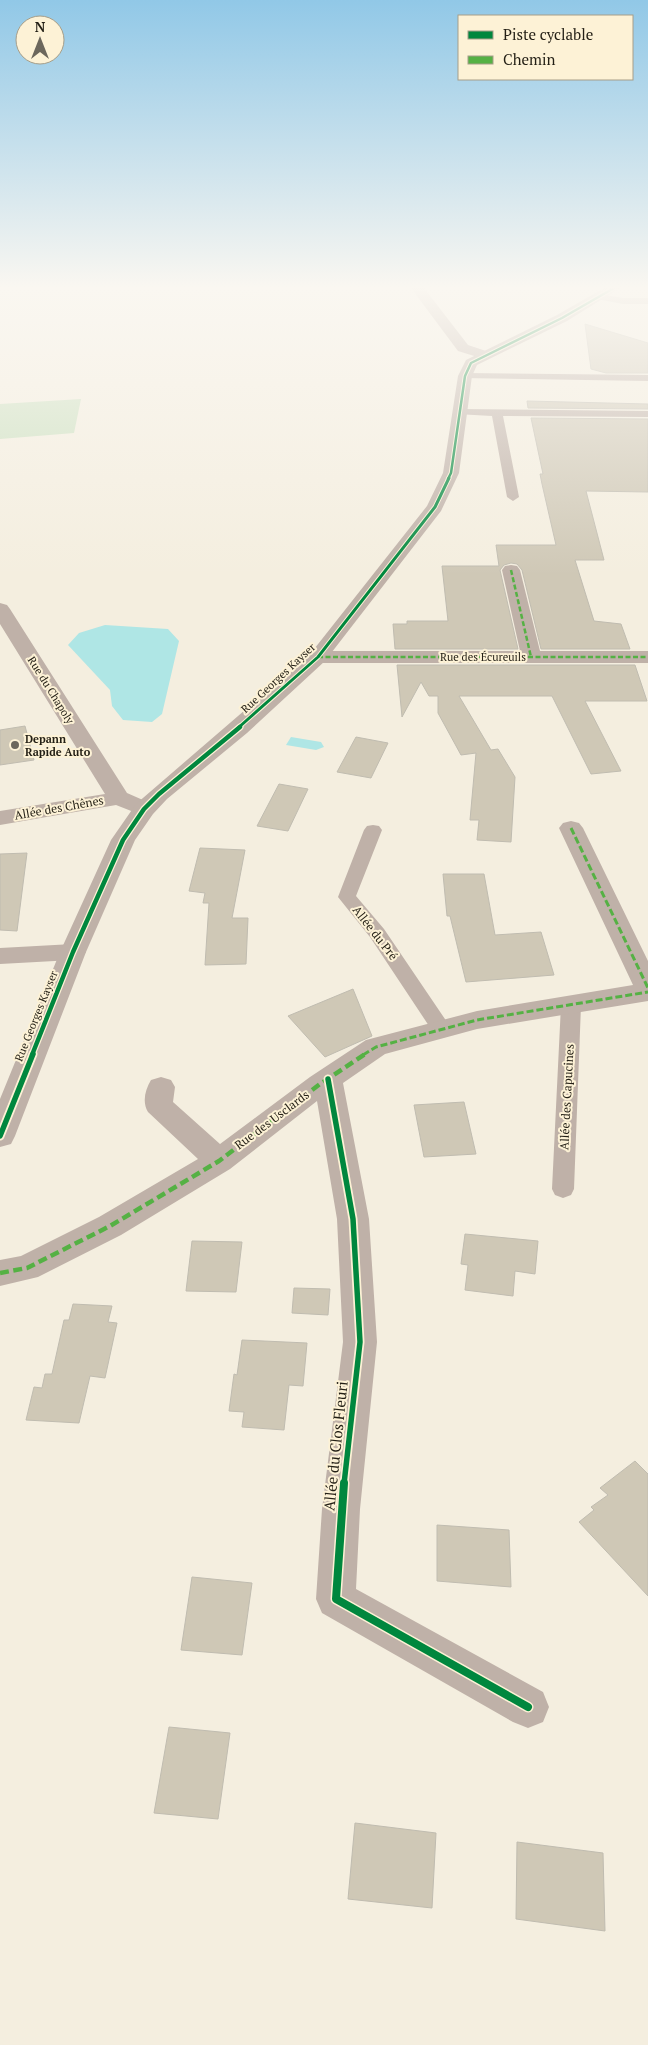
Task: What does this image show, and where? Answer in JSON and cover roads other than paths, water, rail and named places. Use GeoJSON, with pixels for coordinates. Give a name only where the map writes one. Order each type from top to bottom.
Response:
{"type":"FeatureCollection","features":[{"type":"Feature","properties":{"kind":"street","name":"Rue Georges Kayser"},"geometry":{"type":"LineString","coordinates":[[0,1136],[73,952],[123,840],[144,809],[159,794],[239,728],[318,657],[435,507],[451,473],[464,383]]}},
{"type":"Feature","properties":{"kind":"street"},"geometry":{"type":"LineString","coordinates":[[511,570],[531,657]]}},
{"type":"Feature","properties":{"kind":"street","name":"Rue du Chapoly"},"geometry":{"type":"LineString","coordinates":[[3,620],[119,798]]}},
{"type":"Feature","properties":{"kind":"street","name":"Rue des Écureuils"},"geometry":{"type":"LineString","coordinates":[[318,657],[648,657]]}},
{"type":"Feature","properties":{"kind":"street"},"geometry":{"type":"LineString","coordinates":[[119,798],[144,809]]}},
{"type":"Feature","properties":{"kind":"street","name":"Allée des Chênes"},"geometry":{"type":"LineString","coordinates":[[0,818],[119,798]]}},
{"type":"Feature","properties":{"kind":"street"},"geometry":{"type":"LineString","coordinates":[[571,828],[648,988]]}},
{"type":"Feature","properties":{"kind":"street"},"geometry":{"type":"LineString","coordinates":[[0,956],[73,952]]}},
{"type":"Feature","properties":{"kind":"street","name":"Rue des Usclards"},"geometry":{"type":"LineString","coordinates":[[0,1273],[27,1268],[110,1226],[219,1160],[328,1079],[376,1047],[477,1020],[648,992]]}},
{"type":"Feature","properties":{"kind":"street","name":"Allée du Clos Fleuri"},"geometry":{"type":"LineString","coordinates":[[328,1079],[353,1219],[360,1342],[341,1509],[336,1598],[528,1707]]}},
{"type":"Feature","properties":{"kind":"street"},"geometry":{"type":"LineString","coordinates":[[161,1087],[158,1105],[219,1160]]}},
{"type":"Feature","properties":{"kind":"lane"},"geometry":{"type":"LineString","coordinates":[[460,412],[648,414]]}},
{"type":"Feature","properties":{"kind":"lane"},"geometry":{"type":"LineString","coordinates":[[497,412],[513,497]]}},
{"type":"Feature","properties":{"kind":"lane","name":"Allée du Pré"},"geometry":{"type":"LineString","coordinates":[[373,830],[347,897],[377,932],[442,1030]]}},
{"type":"Feature","properties":{"kind":"lane","name":"Allée des Capucines"},"geometry":{"type":"LineString","coordinates":[[563,1189],[571,1005]]}},
{"type":"Feature","properties":{"kind":"water"},"geometry":{"type":"Polygon","coordinates":[[[105,625],[168,629],[179,641],[162,714],[152,722],[123,720],[112,706],[110,690],[68,645],[79,633],[105,625]]]}},
{"type":"Feature","properties":{"kind":"water"},"geometry":{"type":"Polygon","coordinates":[[[291,737],[321,742],[324,747],[316,750],[286,745],[291,737]]]}},
{"type":"Feature","properties":{"kind":"place","name":"Depann Rapide Auto"},"geometry":{"type":"Point","coordinates":[15,745]}}]}
